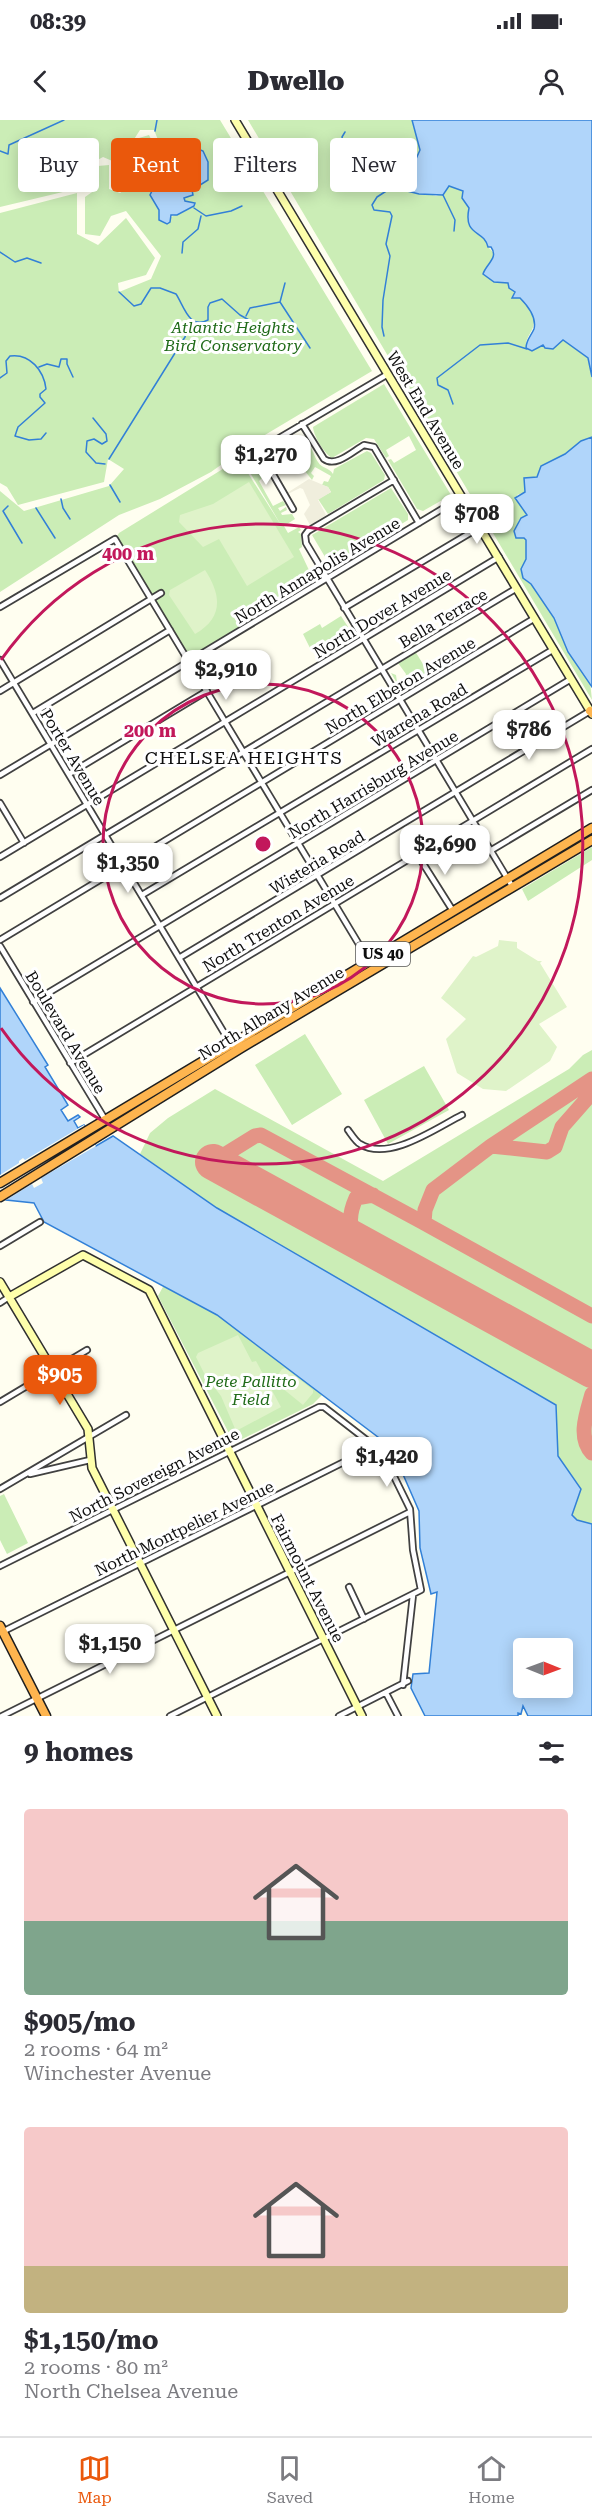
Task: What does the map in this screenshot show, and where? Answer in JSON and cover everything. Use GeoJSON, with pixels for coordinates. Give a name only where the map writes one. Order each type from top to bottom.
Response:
{"type":"FeatureCollection","features":[{"type":"Feature","properties":{"kind":"highway","name":"North Albany Avenue"},"geometry":{"type":"LineString","coordinates":[[0,1183],[372,965],[510,882],[592,828]]}},
{"type":"Feature","properties":{"kind":"highway","name":"North Albany Avenue"},"geometry":{"type":"LineString","coordinates":[[372,965],[453,911],[592,840]]}},
{"type":"Feature","properties":{"kind":"highway","name":"North Albany Avenue"},"geometry":{"type":"LineString","coordinates":[[2,1196],[114,1128],[233,1048]]}},
{"type":"Feature","properties":{"kind":"highway"},"geometry":{"type":"LineString","coordinates":[[1,1630],[46,1716]]}},
{"type":"Feature","properties":{"kind":"street","name":"West End Avenue"},"geometry":{"type":"LineString","coordinates":[[235,120],[591,713]]}},
{"type":"Feature","properties":{"kind":"street"},"geometry":{"type":"LineString","coordinates":[[247,457],[388,374]]}},
{"type":"Feature","properties":{"kind":"street"},"geometry":{"type":"LineString","coordinates":[[303,424],[327,462],[335,462],[367,444],[375,448],[419,523]]}},
{"type":"Feature","properties":{"kind":"street"},"geometry":{"type":"LineString","coordinates":[[258,450],[293,509]]}},
{"type":"Feature","properties":{"kind":"street"},"geometry":{"type":"LineString","coordinates":[[383,461],[390,457]]}},
{"type":"Feature","properties":{"kind":"street"},"geometry":{"type":"LineString","coordinates":[[394,480],[320,520],[306,533],[305,538],[344,608],[510,882]]}},
{"type":"Feature","properties":{"kind":"street","name":"North Annapolis Avenue"},"geometry":{"type":"LineString","coordinates":[[0,775],[462,497]]}},
{"type":"Feature","properties":{"kind":"street"},"geometry":{"type":"LineString","coordinates":[[344,608],[480,527]]}},
{"type":"Feature","properties":{"kind":"street"},"geometry":{"type":"LineString","coordinates":[[0,607],[115,539],[372,965]]}},
{"type":"Feature","properties":{"kind":"street","name":"North Dover Avenue"},"geometry":{"type":"LineString","coordinates":[[0,857],[499,557]]}},
{"type":"Feature","properties":{"kind":"street","name":"Bella Terrace"},"geometry":{"type":"LineString","coordinates":[[0,898],[517,588]]}},
{"type":"Feature","properties":{"kind":"street"},"geometry":{"type":"LineString","coordinates":[[0,691],[161,593]]}},
{"type":"Feature","properties":{"kind":"street","name":"North Elberon Avenue"},"geometry":{"type":"LineString","coordinates":[[0,940],[535,618]]}},
{"type":"Feature","properties":{"kind":"street"},"geometry":{"type":"LineString","coordinates":[[33,713],[170,630]]}},
{"type":"Feature","properties":{"kind":"street","name":"Warrena Road"},"geometry":{"type":"LineString","coordinates":[[141,895],[554,649]]}},
{"type":"Feature","properties":{"kind":"street","name":"Porter Avenue"},"geometry":{"type":"LineString","coordinates":[[0,660],[233,1048]]}},
{"type":"Feature","properties":{"kind":"street","name":"North Harrisburg Avenue"},"geometry":{"type":"LineString","coordinates":[[33,1002],[571,678]]}},
{"type":"Feature","properties":{"kind":"street"},"geometry":{"type":"LineString","coordinates":[[69,774],[207,691]]}},
{"type":"Feature","properties":{"kind":"street","name":"Wisteria Road"},"geometry":{"type":"LineString","coordinates":[[179,958],[591,713]]}},
{"type":"Feature","properties":{"kind":"street","name":"North Trenton Avenue"},"geometry":{"type":"LineString","coordinates":[[70,1063],[592,749]]}},
{"type":"Feature","properties":{"kind":"street"},"geometry":{"type":"LineString","coordinates":[[490,851],[592,790]]}},
{"type":"Feature","properties":{"kind":"street"},"geometry":{"type":"LineString","coordinates":[[0,803],[24,843]]}},
{"type":"Feature","properties":{"kind":"street"},"geometry":{"type":"LineString","coordinates":[[417,854],[453,911]]}},
{"type":"Feature","properties":{"kind":"street","name":"Boulevard Avenue"},"geometry":{"type":"LineString","coordinates":[[0,946],[105,1120],[114,1128]]}},
{"type":"Feature","properties":{"kind":"street"},"geometry":{"type":"LineString","coordinates":[[348,1130],[360,1144],[381,1150],[399,1147],[462,1115]]}},
{"type":"Feature","properties":{"kind":"street"},"geometry":{"type":"LineString","coordinates":[[0,1246],[40,1222]]}},
{"type":"Feature","properties":{"kind":"street","name":"Fairmount Avenue"},"geometry":{"type":"LineString","coordinates":[[9,1297],[78,1256],[84,1255],[144,1286],[150,1292],[362,1716]]}},
{"type":"Feature","properties":{"kind":"street"},"geometry":{"type":"LineString","coordinates":[[0,1282],[90,1436],[90,1460],[217,1716]]}},
{"type":"Feature","properties":{"kind":"street"},"geometry":{"type":"LineString","coordinates":[[0,1303],[9,1297]]}},
{"type":"Feature","properties":{"kind":"street"},"geometry":{"type":"LineString","coordinates":[[0,1402],[87,1350]]}},
{"type":"Feature","properties":{"kind":"street","name":"North Sovereign Avenue"},"geometry":{"type":"LineString","coordinates":[[0,1566],[319,1407],[324,1407],[376,1446]]}},
{"type":"Feature","properties":{"kind":"street"},"geometry":{"type":"LineString","coordinates":[[0,1489],[126,1415]]}},
{"type":"Feature","properties":{"kind":"street"},"geometry":{"type":"LineString","coordinates":[[170,1716],[414,1595],[421,1588],[413,1550],[410,1512],[382,1452],[376,1446]]}},
{"type":"Feature","properties":{"kind":"street","name":"North Montpelier Avenue"},"geometry":{"type":"LineString","coordinates":[[1,1630],[376,1446]]}},
{"type":"Feature","properties":{"kind":"street"},"geometry":{"type":"LineString","coordinates":[[24,1475],[90,1460]]}},
{"type":"Feature","properties":{"kind":"street"},"geometry":{"type":"LineString","coordinates":[[2,1716],[410,1512]]}},
{"type":"Feature","properties":{"kind":"street"},"geometry":{"type":"LineString","coordinates":[[348,1587],[364,1619]]}},
{"type":"Feature","properties":{"kind":"street"},"geometry":{"type":"LineString","coordinates":[[403,1685],[414,1595]]}},
{"type":"Feature","properties":{"kind":"street"},"geometry":{"type":"LineString","coordinates":[[339,1716],[408,1681]]}},
{"type":"Feature","properties":{"kind":"street"},"geometry":{"type":"LineString","coordinates":[[386,1693],[398,1716]]}},
{"type":"Feature","properties":{"kind":"green space","name":"Atlantic Heights Bird Conservatory"},"geometry":{"type":"Polygon","coordinates":[[[0,120],[220,120],[231,138],[213,138],[213,192],[264,192],[372,371],[253,442],[211,472],[160,499],[119,515],[0,592],[0,491],[24,511],[109,486],[124,469],[108,459],[104,482],[18,505],[7,487],[0,483],[0,213],[77,193],[77,234],[98,245],[126,218],[155,258],[146,275],[118,283],[119,292],[151,279],[161,256],[126,211],[111,216],[100,236],[85,234],[85,197],[92,192],[99,192],[99,166],[109,165],[111,192],[173,192],[169,218],[194,206],[195,203],[185,201],[184,198],[193,195],[192,192],[201,192],[201,185],[208,180],[208,162],[201,150],[201,138],[157,138],[154,130],[140,130],[135,138],[111,138],[111,160],[103,157],[99,159],[99,138],[18,138],[18,192],[63,192],[0,207],[0,120]]]}},
{"type":"Feature","properties":{"kind":"green space"},"geometry":{"type":"Polygon","coordinates":[[[248,120],[412,120],[417,138],[330,138],[330,192],[416,192],[436,196],[445,193],[449,186],[463,191],[462,198],[469,208],[468,214],[472,227],[494,253],[493,259],[483,274],[494,282],[508,283],[509,288],[515,292],[512,297],[520,298],[533,316],[534,323],[527,339],[527,350],[534,350],[542,345],[553,349],[563,340],[588,358],[592,377],[592,437],[581,441],[573,449],[539,471],[537,477],[529,477],[524,485],[525,492],[517,495],[518,503],[527,515],[519,520],[515,533],[517,538],[526,540],[526,558],[522,567],[523,578],[531,584],[554,618],[568,652],[590,682],[592,700],[291,192],[318,192],[318,138],[259,138],[248,120]]]}},
{"type":"Feature","properties":{"kind":"green space"},"geometry":{"type":"Polygon","coordinates":[[[417,139],[420,150],[417,157],[417,139]]]}},
{"type":"Feature","properties":{"kind":"green space"},"geometry":{"type":"Polygon","coordinates":[[[384,384],[451,495],[423,511],[417,509],[388,460],[391,459],[394,463],[416,450],[409,436],[386,450],[389,456],[386,458],[374,439],[366,438],[332,458],[317,440],[314,431],[313,427],[384,384]]]}},
{"type":"Feature","properties":{"kind":"green space"},"geometry":{"type":"Polygon","coordinates":[[[299,435],[309,443],[320,464],[333,474],[334,469],[367,451],[371,453],[385,475],[384,480],[328,514],[318,499],[331,492],[328,487],[322,485],[324,481],[328,482],[331,476],[315,467],[311,473],[314,476],[312,480],[305,471],[306,468],[302,468],[296,459],[277,471],[265,455],[299,435]]]}},
{"type":"Feature","properties":{"kind":"green space"},"geometry":{"type":"Polygon","coordinates":[[[258,458],[266,471],[259,481],[273,506],[283,501],[286,505],[278,508],[280,511],[286,507],[287,510],[281,513],[282,515],[292,514],[295,519],[284,526],[288,533],[299,527],[301,530],[298,532],[301,534],[302,547],[299,549],[316,585],[189,662],[116,538],[119,533],[239,459],[281,525],[245,464],[258,458]]]}},
{"type":"Feature","properties":{"kind":"green space"},"geometry":{"type":"Polygon","coordinates":[[[249,482],[294,557],[247,586],[219,539],[203,547],[179,522],[180,515],[213,504],[249,482]]]}},
{"type":"Feature","properties":{"kind":"green space"},"geometry":{"type":"Polygon","coordinates":[[[391,488],[408,514],[408,520],[331,567],[312,535],[391,488]]]}},
{"type":"Feature","properties":{"kind":"green space"},"geometry":{"type":"Polygon","coordinates":[[[205,570],[215,589],[217,606],[211,621],[195,634],[169,595],[170,590],[205,570]]]}},
{"type":"Feature","properties":{"kind":"green space"},"geometry":{"type":"Polygon","coordinates":[[[341,616],[352,633],[333,645],[328,639],[327,643],[315,650],[310,648],[303,634],[320,624],[322,628],[341,616]]]}},
{"type":"Feature","properties":{"kind":"green space"},"geometry":{"type":"Polygon","coordinates":[[[415,651],[429,674],[401,690],[391,673],[396,675],[397,682],[404,682],[406,674],[398,663],[388,669],[387,667],[415,651]]]}},
{"type":"Feature","properties":{"kind":"green space"},"geometry":{"type":"Polygon","coordinates":[[[592,847],[592,860],[528,901],[522,889],[592,847]]]}},
{"type":"Feature","properties":{"kind":"green space"},"geometry":{"type":"Polygon","coordinates":[[[499,940],[517,942],[517,948],[538,961],[542,961],[540,963],[567,1007],[539,1024],[557,1047],[550,1061],[506,1091],[483,1089],[457,1073],[446,1039],[466,1019],[441,998],[473,956],[476,957],[498,946],[499,940]]]}},
{"type":"Feature","properties":{"kind":"green space"},"geometry":{"type":"Polygon","coordinates":[[[305,1034],[342,1094],[292,1125],[255,1065],[305,1034]]]}},
{"type":"Feature","properties":{"kind":"green space"},"geometry":{"type":"Polygon","coordinates":[[[592,1050],[592,1524],[577,1520],[572,1515],[581,1489],[558,1456],[556,1405],[217,1208],[140,1154],[150,1133],[168,1118],[215,1089],[383,1181],[569,1069],[583,1055],[592,1050]]]}},
{"type":"Feature","properties":{"kind":"green space"},"geometry":{"type":"Polygon","coordinates":[[[424,1066],[449,1110],[388,1144],[364,1100],[424,1066]]]}},
{"type":"Feature","properties":{"kind":"green space","name":"Pete Pallitto Field"},"geometry":{"type":"Polygon","coordinates":[[[164,1285],[217,1315],[323,1394],[313,1404],[234,1443],[158,1296],[164,1285]]]}},
{"type":"Feature","properties":{"kind":"green space"},"geometry":{"type":"Polygon","coordinates":[[[238,1335],[252,1362],[256,1361],[281,1407],[236,1431],[221,1396],[205,1375],[196,1357],[198,1353],[238,1335]]]}},
{"type":"Feature","properties":{"kind":"green space"},"geometry":{"type":"Polygon","coordinates":[[[285,1368],[313,1390],[303,1405],[276,1383],[275,1379],[285,1368]]]}},
{"type":"Feature","properties":{"kind":"green space"},"geometry":{"type":"Polygon","coordinates":[[[4,1494],[28,1543],[7,1554],[0,1540],[0,1496],[4,1494]]]}},
{"type":"Feature","properties":{"kind":"shaded area"},"geometry":{"type":"Polygon","coordinates":[[[309,479],[328,487],[331,492],[318,500],[326,515],[310,525],[304,514],[310,505],[303,489],[300,488],[288,494],[296,508],[287,493],[309,479]]]}},
{"type":"Feature","properties":{"kind":"water"},"geometry":{"type":"Polygon","coordinates":[[[412,120],[592,120],[592,377],[588,358],[563,340],[553,349],[545,348],[543,345],[532,351],[526,348],[535,325],[533,316],[520,298],[512,298],[515,292],[509,288],[508,283],[494,282],[483,274],[494,254],[486,241],[469,224],[469,208],[462,198],[463,191],[449,186],[443,195],[411,192],[417,192],[417,157],[420,150],[412,120]]]}},
{"type":"Feature","properties":{"kind":"water"},"geometry":{"type":"Polygon","coordinates":[[[201,150],[208,162],[208,180],[201,184],[201,150]]]}},
{"type":"Feature","properties":{"kind":"water"},"geometry":{"type":"Polygon","coordinates":[[[152,192],[192,192],[193,195],[184,198],[185,201],[195,203],[194,206],[177,215],[171,215],[170,222],[167,224],[159,220],[159,210],[150,195],[152,192]]]}},
{"type":"Feature","properties":{"kind":"water"},"geometry":{"type":"Polygon","coordinates":[[[592,437],[592,687],[568,652],[554,618],[531,584],[523,578],[521,569],[526,559],[526,540],[516,538],[514,531],[521,518],[527,515],[515,498],[525,492],[524,478],[537,477],[541,466],[565,454],[581,441],[592,437]]]}},
{"type":"Feature","properties":{"kind":"water"},"geometry":{"type":"Polygon","coordinates":[[[0,988],[48,1065],[45,1067],[68,1105],[61,1110],[68,1121],[78,1115],[80,1117],[74,1121],[78,1128],[84,1125],[96,1146],[113,1136],[217,1208],[556,1405],[558,1456],[581,1489],[572,1515],[577,1520],[592,1524],[592,1716],[528,1716],[523,1706],[518,1716],[425,1716],[411,1688],[413,1674],[429,1673],[437,1592],[431,1594],[420,1548],[419,1511],[391,1447],[217,1315],[44,1222],[34,1203],[6,1200],[0,1191],[0,988]]]}},
{"type":"Feature","properties":{"kind":"pier"},"geometry":{"type":"Polygon","coordinates":[[[84,1125],[96,1146],[41,1178],[43,1183],[34,1188],[32,1184],[6,1200],[0,1191],[0,1175],[23,1158],[25,1160],[84,1125]]]}},
{"type":"Feature","properties":{"kind":"waterway"},"geometry":{"type":"LineString","coordinates":[[0,151],[8,154],[9,145],[64,120]]}},
{"type":"Feature","properties":{"kind":"waterway"},"geometry":{"type":"LineString","coordinates":[[155,131],[157,120]]}},
{"type":"Feature","properties":{"kind":"waterway"},"geometry":{"type":"LineString","coordinates":[[342,138],[345,132]]}},
{"type":"Feature","properties":{"kind":"waterway"},"geometry":{"type":"LineString","coordinates":[[384,336],[383,300],[390,256],[386,244],[392,216],[390,212],[374,210],[372,205],[377,197],[385,192]]}},
{"type":"Feature","properties":{"kind":"waterway"},"geometry":{"type":"LineString","coordinates":[[443,195],[455,220],[454,231]]}},
{"type":"Feature","properties":{"kind":"waterway"},"geometry":{"type":"LineString","coordinates":[[194,208],[206,216],[231,211],[242,206]]}},
{"type":"Feature","properties":{"kind":"waterway"},"geometry":{"type":"LineString","coordinates":[[182,253],[183,242],[198,229],[201,216]]}},
{"type":"Feature","properties":{"kind":"waterway"},"geometry":{"type":"LineString","coordinates":[[0,252],[15,262],[27,258],[41,263]]}},
{"type":"Feature","properties":{"kind":"waterway"},"geometry":{"type":"LineString","coordinates":[[285,283],[280,302],[310,348]]}},
{"type":"Feature","properties":{"kind":"waterway"},"geometry":{"type":"LineString","coordinates":[[119,292],[134,306],[141,304],[151,288],[160,288],[176,294],[188,315],[196,322],[208,320],[210,303],[222,299],[249,320],[255,334]]}},
{"type":"Feature","properties":{"kind":"waterway"},"geometry":{"type":"LineString","coordinates":[[246,316],[250,308],[280,302]]}},
{"type":"Feature","properties":{"kind":"waterway"},"geometry":{"type":"LineString","coordinates":[[109,459],[185,337],[190,320]]}},
{"type":"Feature","properties":{"kind":"waterway"},"geometry":{"type":"LineString","coordinates":[[453,404],[448,390],[438,385],[437,378],[480,345],[508,343],[527,349]]}},
{"type":"Feature","properties":{"kind":"waterway"},"geometry":{"type":"LineString","coordinates":[[0,378],[7,373],[6,361],[10,356],[24,357],[35,365],[45,382],[46,389],[40,394],[45,403],[18,427],[15,436],[29,440],[41,439],[46,433]]}},
{"type":"Feature","properties":{"kind":"waterway"},"geometry":{"type":"LineString","coordinates":[[39,367],[47,364],[59,367],[61,359],[67,359],[73,377]]}},
{"type":"Feature","properties":{"kind":"waterway"},"geometry":{"type":"LineString","coordinates":[[93,418],[106,434],[107,441],[102,444],[94,439],[87,441],[86,452],[96,463],[105,464]]}},
{"type":"Feature","properties":{"kind":"waterway"},"geometry":{"type":"LineString","coordinates":[[110,485],[120,502]]}},
{"type":"Feature","properties":{"kind":"waterway"},"geometry":{"type":"LineString","coordinates":[[61,499],[63,508],[70,519]]}},
{"type":"Feature","properties":{"kind":"waterway"},"geometry":{"type":"LineString","coordinates":[[8,506],[3,511],[22,543]]}},
{"type":"Feature","properties":{"kind":"waterway"},"geometry":{"type":"LineString","coordinates":[[36,508],[55,538]]}},
{"type":"Feature","properties":{"kind":"taxiway"},"geometry":{"type":"LineString","coordinates":[[592,1079],[491,1146],[433,1190],[425,1210],[424,1223],[592,1316]]}},
{"type":"Feature","properties":{"kind":"taxiway"},"geometry":{"type":"LineString","coordinates":[[491,1146],[547,1152],[555,1147],[562,1127],[592,1093]]}},
{"type":"Feature","properties":{"kind":"taxiway"},"geometry":{"type":"LineString","coordinates":[[213,1162],[255,1136],[261,1135],[424,1223]]}},
{"type":"Feature","properties":{"kind":"taxiway"},"geometry":{"type":"LineString","coordinates":[[361,1243],[352,1227],[352,1211],[356,1198],[373,1195]]}},
{"type":"Feature","properties":{"kind":"taxiway"},"geometry":{"type":"LineString","coordinates":[[592,1394],[584,1424],[585,1440],[592,1453]]}},
{"type":"Feature","properties":{"kind":"runway"},"geometry":{"type":"LineString","coordinates":[[213,1162],[592,1370]]}},
{"type":"Feature","properties":{"kind":"district","name":"CHELSEA HEIGHTS"},"geometry":{"type":"Point","coordinates":[244,758]}}]}
